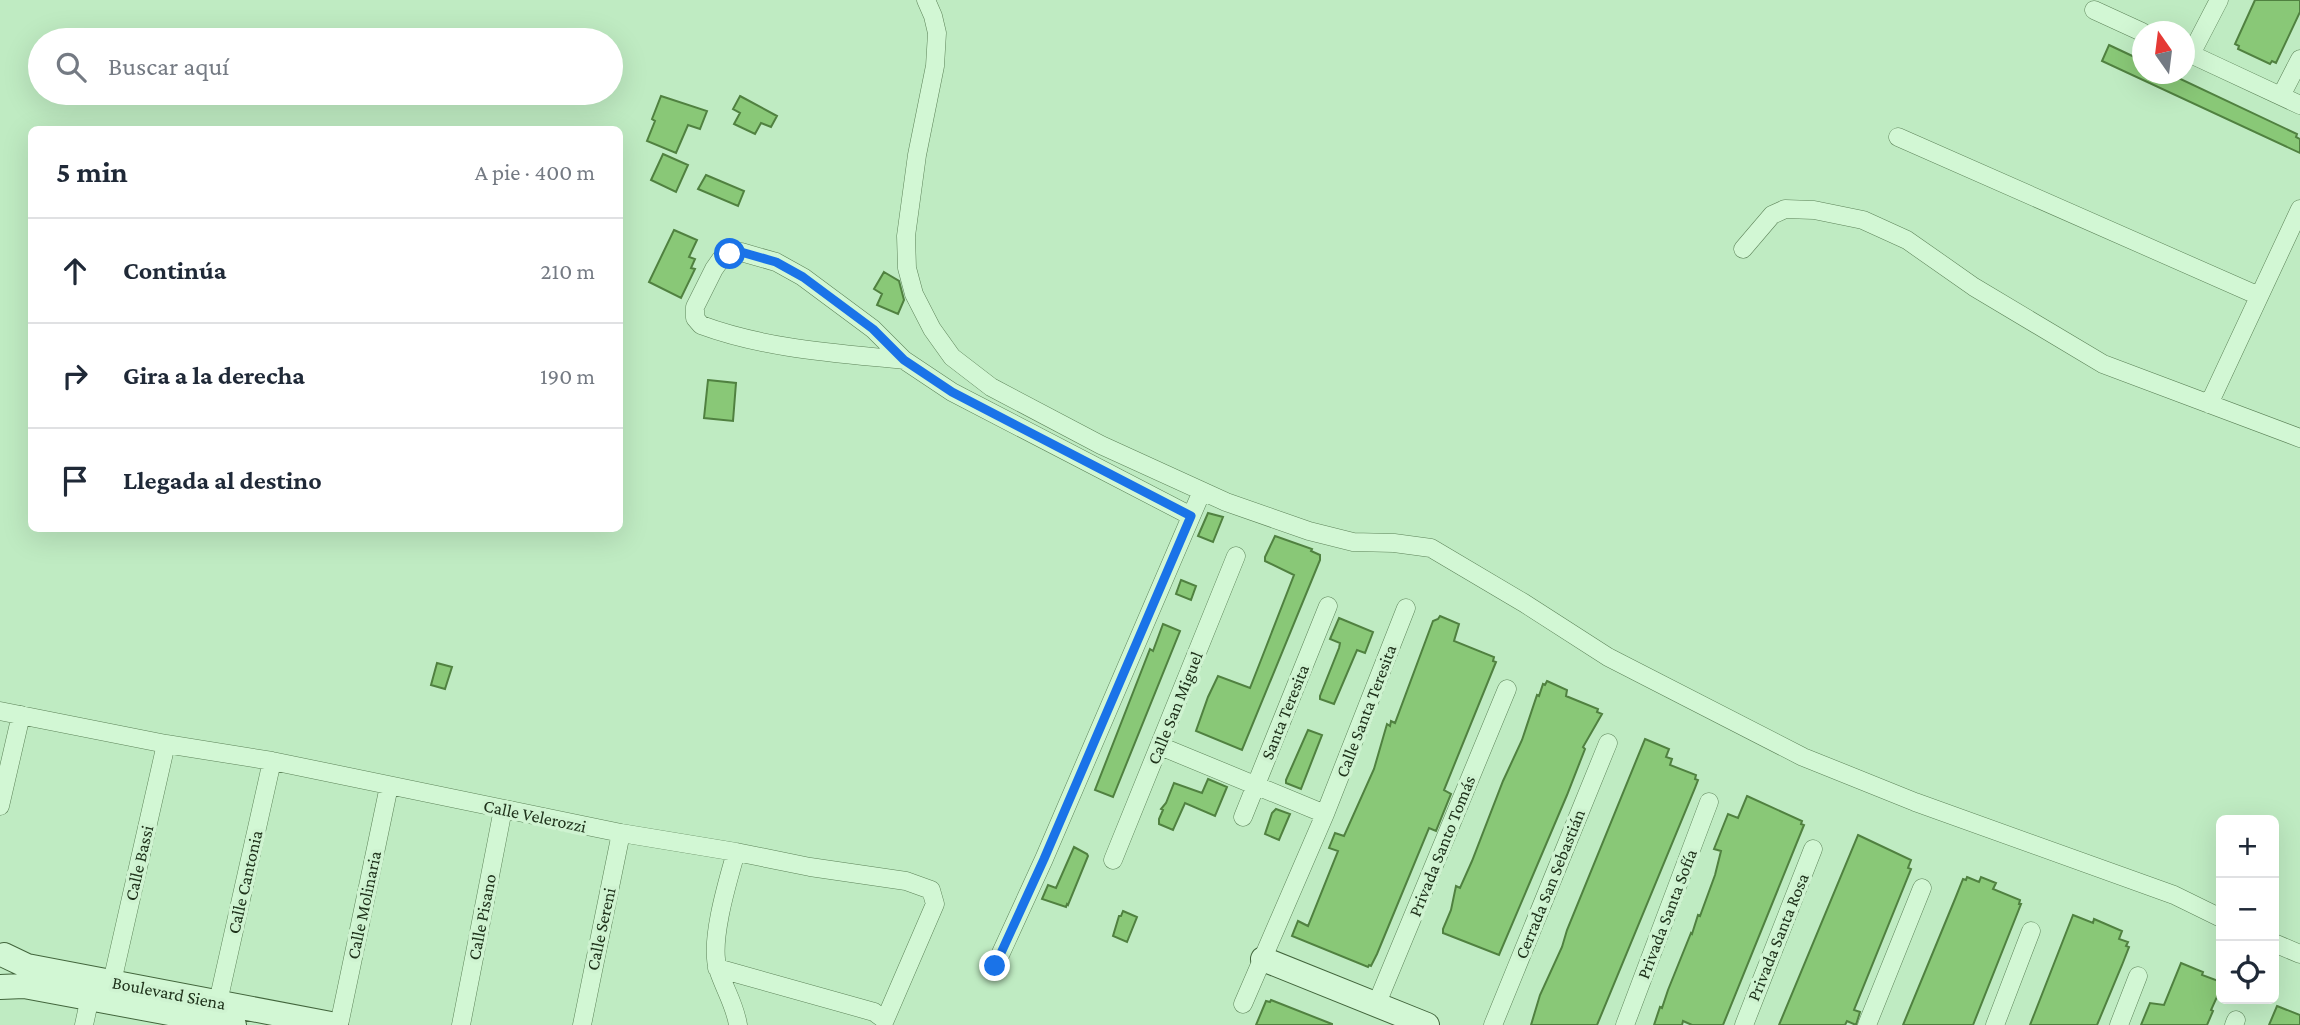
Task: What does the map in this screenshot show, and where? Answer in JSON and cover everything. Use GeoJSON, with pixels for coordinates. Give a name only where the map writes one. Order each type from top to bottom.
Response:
{"type":"FeatureCollection","features":[{"type":"Feature","properties":{"kind":"street"},"geometry":{"type":"LineString","coordinates":[[926,0],[937,33],[935,66],[906,236],[907,268],[914,294],[932,329],[952,357],[990,387],[1101,444],[1226,502],[1309,531],[1353,542],[1394,543],[1431,548],[1608,657],[1803,757],[1915,802],[2149,885],[2216,916]]}},
{"type":"Feature","properties":{"kind":"street"},"geometry":{"type":"LineString","coordinates":[[2195,40],[2219,0]]}},
{"type":"Feature","properties":{"kind":"street"},"geometry":{"type":"LineString","coordinates":[[2094,10],[2132,27]]}},
{"type":"Feature","properties":{"kind":"street"},"geometry":{"type":"LineString","coordinates":[[2195,55],[2300,105]]}},
{"type":"Feature","properties":{"kind":"street"},"geometry":{"type":"LineString","coordinates":[[2281,96],[2300,59]]}},
{"type":"Feature","properties":{"kind":"street"},"geometry":{"type":"LineString","coordinates":[[1898,137],[2259,296]]}},
{"type":"Feature","properties":{"kind":"street"},"geometry":{"type":"LineString","coordinates":[[2209,404],[2300,208]]}},
{"type":"Feature","properties":{"kind":"street"},"geometry":{"type":"LineString","coordinates":[[1743,249],[1772,215],[1785,209],[1814,210],[1863,220],[1907,240],[1974,287],[2103,364],[2300,438]]}},
{"type":"Feature","properties":{"kind":"street"},"geometry":{"type":"LineString","coordinates":[[904,360],[753,341],[701,325],[695,318],[695,307],[714,269],[721,259],[730,254],[741,252],[776,262],[803,277],[873,329],[904,360],[952,392],[1191,516]]}},
{"type":"Feature","properties":{"kind":"street"},"geometry":{"type":"LineString","coordinates":[[995,966],[1044,859],[1202,491]]}},
{"type":"Feature","properties":{"kind":"street","name":"Calle San Miguel"},"geometry":{"type":"LineString","coordinates":[[1112,860],[1236,556]]}},
{"type":"Feature","properties":{"kind":"street","name":"Santa Teresita"},"geometry":{"type":"LineString","coordinates":[[1243,817],[1328,607]]}},
{"type":"Feature","properties":{"kind":"street","name":"Calle Santa Teresita"},"geometry":{"type":"LineString","coordinates":[[1243,1004],[1325,814],[1406,608]]}},
{"type":"Feature","properties":{"kind":"street","name":"Privada Santo Tomás"},"geometry":{"type":"LineString","coordinates":[[1377,1003],[1507,689]]}},
{"type":"Feature","properties":{"kind":"street","name":"Calle Velerozzi"},"geometry":{"type":"LineString","coordinates":[[0,712],[272,761],[621,833],[810,867],[906,881],[931,890],[935,904],[886,1023]]}},
{"type":"Feature","properties":{"kind":"street"},"geometry":{"type":"LineString","coordinates":[[0,806],[20,715]]}},
{"type":"Feature","properties":{"kind":"street","name":"Cerrada San Sebastián"},"geometry":{"type":"LineString","coordinates":[[1493,1025],[1608,743]]}},
{"type":"Feature","properties":{"kind":"street","name":"Calle Bassi"},"geometry":{"type":"LineString","coordinates":[[112,982],[166,744]]}},
{"type":"Feature","properties":{"kind":"street"},"geometry":{"type":"LineString","coordinates":[[1160,746],[1325,814]]}},
{"type":"Feature","properties":{"kind":"street","name":"Calle Cantonia"},"geometry":{"type":"LineString","coordinates":[[219,1018],[272,761]]}},
{"type":"Feature","properties":{"kind":"street","name":"Calle Molinaria"},"geometry":{"type":"LineString","coordinates":[[337,1025],[389,786]]}},
{"type":"Feature","properties":{"kind":"street","name":"Privada Santa Sofía"},"geometry":{"type":"LineString","coordinates":[[1625,1025],[1709,802]]}},
{"type":"Feature","properties":{"kind":"street","name":"Calle Pisano"},"geometry":{"type":"LineString","coordinates":[[461,1025],[503,809]]}},
{"type":"Feature","properties":{"kind":"street","name":"Calle Sereni"},"geometry":{"type":"LineString","coordinates":[[582,1025],[621,833]]}},
{"type":"Feature","properties":{"kind":"street","name":"Privada Santa Rosa"},"geometry":{"type":"LineString","coordinates":[[1744,1025],[1813,849]]}},
{"type":"Feature","properties":{"kind":"street"},"geometry":{"type":"LineString","coordinates":[[736,852],[715,948],[717,968],[737,1015],[738,1025]]}},
{"type":"Feature","properties":{"kind":"street"},"geometry":{"type":"LineString","coordinates":[[1867,1025],[1922,887]]}},
{"type":"Feature","properties":{"kind":"street"},"geometry":{"type":"LineString","coordinates":[[1995,1025],[2031,931]]}},
{"type":"Feature","properties":{"kind":"street"},"geometry":{"type":"LineString","coordinates":[[2279,945],[2300,954]]}},
{"type":"Feature","properties":{"kind":"street"},"geometry":{"type":"LineString","coordinates":[[0,986],[5,971],[2,951]]}},
{"type":"Feature","properties":{"kind":"street","name":"Boulevard Siena"},"geometry":{"type":"LineString","coordinates":[[2,951],[27,966],[112,982],[219,1018]]}},
{"type":"Feature","properties":{"kind":"street"},"geometry":{"type":"LineString","coordinates":[[1262,959],[1427,1025]]}},
{"type":"Feature","properties":{"kind":"street"},"geometry":{"type":"LineString","coordinates":[[717,968],[874,1012],[886,1023]]}},
{"type":"Feature","properties":{"kind":"street"},"geometry":{"type":"LineString","coordinates":[[2119,1025],[2138,976]]}},
{"type":"Feature","properties":{"kind":"street","name":"Boulevard Siena"},"geometry":{"type":"LineString","coordinates":[[0,986],[24,986],[219,1018],[337,1025]]}},
{"type":"Feature","properties":{"kind":"street"},"geometry":{"type":"LineString","coordinates":[[84,1025],[90,997]]}},
{"type":"Feature","properties":{"kind":"building"},"geometry":{"type":"Polygon","coordinates":[[[2255,0],[2300,0],[2300,12],[2276,63],[2272,61],[2270,64],[2238,49],[2239,46],[2235,44],[2255,0]]]}},
{"type":"Feature","properties":{"kind":"building"},"geometry":{"type":"Polygon","coordinates":[[[2109,45],[2132,56],[2132,75],[2102,61],[2109,45]]]}},
{"type":"Feature","properties":{"kind":"building"},"geometry":{"type":"Polygon","coordinates":[[[2152,84],[2191,84],[2297,134],[2296,137],[2300,139],[2300,153],[2152,84]]]}},
{"type":"Feature","properties":{"kind":"building"},"geometry":{"type":"Polygon","coordinates":[[[661,96],[707,111],[700,129],[688,125],[676,153],[647,141],[661,96]]]}},
{"type":"Feature","properties":{"kind":"building"},"geometry":{"type":"Polygon","coordinates":[[[740,96],[777,116],[771,127],[761,123],[755,134],[734,124],[740,113],[733,109],[740,96]]]}},
{"type":"Feature","properties":{"kind":"building"},"geometry":{"type":"Polygon","coordinates":[[[663,154],[688,165],[676,192],[651,180],[663,154]]]}},
{"type":"Feature","properties":{"kind":"building"},"geometry":{"type":"Polygon","coordinates":[[[706,175],[744,191],[738,206],[698,189],[706,175]]]}},
{"type":"Feature","properties":{"kind":"building"},"geometry":{"type":"Polygon","coordinates":[[[674,230],[697,240],[689,257],[695,259],[691,268],[695,269],[681,298],[649,282],[674,230]]]}},
{"type":"Feature","properties":{"kind":"building"},"geometry":{"type":"Polygon","coordinates":[[[884,272],[899,281],[904,300],[898,314],[877,305],[882,294],[874,289],[884,272]]]}},
{"type":"Feature","properties":{"kind":"building"},"geometry":{"type":"Polygon","coordinates":[[[708,380],[736,383],[733,421],[704,418],[708,380]]]}},
{"type":"Feature","properties":{"kind":"building"},"geometry":{"type":"Polygon","coordinates":[[[1208,513],[1223,517],[1213,542],[1198,536],[1208,513]]]}},
{"type":"Feature","properties":{"kind":"building"},"geometry":{"type":"Polygon","coordinates":[[[1275,536],[1312,549],[1311,551],[1320,555],[1320,560],[1242,750],[1196,731],[1218,676],[1250,688],[1294,575],[1265,561],[1275,536]]]}},
{"type":"Feature","properties":{"kind":"building"},"geometry":{"type":"Polygon","coordinates":[[[1181,580],[1196,586],[1191,600],[1176,594],[1181,580]]]}},
{"type":"Feature","properties":{"kind":"building"},"geometry":{"type":"Polygon","coordinates":[[[1440,616],[1459,624],[1454,641],[1494,657],[1493,661],[1496,662],[1444,790],[1451,794],[1436,831],[1429,828],[1377,954],[1368,967],[1292,936],[1298,921],[1308,926],[1338,851],[1329,848],[1335,833],[1344,836],[1374,769],[1387,724],[1390,726],[1391,721],[1395,723],[1433,621],[1440,616]]]}},
{"type":"Feature","properties":{"kind":"building"},"geometry":{"type":"Polygon","coordinates":[[[1339,618],[1373,632],[1365,653],[1357,650],[1334,704],[1320,699],[1320,696],[1339,648],[1340,643],[1330,639],[1339,618]]]}},
{"type":"Feature","properties":{"kind":"building"},"geometry":{"type":"Polygon","coordinates":[[[1163,624],[1180,631],[1113,797],[1095,790],[1150,649],[1153,651],[1163,624]]]}},
{"type":"Feature","properties":{"kind":"building"},"geometry":{"type":"Polygon","coordinates":[[[437,663],[452,667],[445,689],[431,685],[437,663]]]}},
{"type":"Feature","properties":{"kind":"building"},"geometry":{"type":"Polygon","coordinates":[[[1547,681],[1567,690],[1566,696],[1598,709],[1597,712],[1602,714],[1583,747],[1585,749],[1567,795],[1499,955],[1443,933],[1443,929],[1451,910],[1456,886],[1460,888],[1472,861],[1522,740],[1537,695],[1539,696],[1543,684],[1547,681]]]}},
{"type":"Feature","properties":{"kind":"building"},"geometry":{"type":"Polygon","coordinates":[[[1308,730],[1322,735],[1301,789],[1286,783],[1286,780],[1308,730]]]}},
{"type":"Feature","properties":{"kind":"building"},"geometry":{"type":"Polygon","coordinates":[[[1645,739],[1669,749],[1666,757],[1672,759],[1670,765],[1696,775],[1695,779],[1698,780],[1695,788],[1597,1025],[1531,1025],[1540,995],[1562,947],[1645,739]]]}},
{"type":"Feature","properties":{"kind":"building"},"geometry":{"type":"Polygon","coordinates":[[[1208,779],[1227,787],[1215,816],[1185,803],[1173,830],[1159,824],[1163,810],[1161,809],[1174,783],[1202,793],[1208,779]]]}},
{"type":"Feature","properties":{"kind":"building"},"geometry":{"type":"Polygon","coordinates":[[[1747,796],[1802,821],[1801,824],[1804,825],[1723,1025],[1692,1025],[1683,1021],[1682,1025],[1654,1025],[1715,875],[1721,851],[1714,849],[1728,814],[1738,818],[1747,796]]]}},
{"type":"Feature","properties":{"kind":"building"},"geometry":{"type":"Polygon","coordinates":[[[1276,809],[1290,814],[1279,840],[1265,834],[1276,809]]]}},
{"type":"Feature","properties":{"kind":"building"},"geometry":{"type":"Polygon","coordinates":[[[1858,835],[1911,860],[1908,868],[1911,869],[1854,1010],[1860,1012],[1856,1025],[1847,1021],[1845,1025],[1779,1025],[1858,835]]]}},
{"type":"Feature","properties":{"kind":"building"},"geometry":{"type":"Polygon","coordinates":[[[1074,847],[1088,856],[1068,905],[1066,907],[1042,899],[1048,885],[1056,888],[1074,847]]]}},
{"type":"Feature","properties":{"kind":"building"},"geometry":{"type":"Polygon","coordinates":[[[1967,877],[1979,882],[1981,877],[1996,883],[1993,889],[2020,900],[2021,904],[1973,1025],[1903,1025],[1963,879],[1966,880],[1967,877]]]}},
{"type":"Feature","properties":{"kind":"building"},"geometry":{"type":"Polygon","coordinates":[[[1123,911],[1137,917],[1127,942],[1113,936],[1123,911]]]}},
{"type":"Feature","properties":{"kind":"building"},"geometry":{"type":"Polygon","coordinates":[[[2073,915],[2093,923],[2094,919],[2122,931],[2119,939],[2128,942],[2126,946],[2129,947],[2122,965],[2097,1025],[2030,1025],[2073,915]]]}},
{"type":"Feature","properties":{"kind":"building"},"geometry":{"type":"Polygon","coordinates":[[[2181,963],[2216,980],[2216,999],[2207,1025],[2141,1025],[2150,1003],[2164,1005],[2181,963]]]}},
{"type":"Feature","properties":{"kind":"building"},"geometry":{"type":"Polygon","coordinates":[[[1271,1000],[1332,1025],[1256,1025],[1266,1001],[1271,1000]]]}},
{"type":"Feature","properties":{"kind":"building"},"geometry":{"type":"Polygon","coordinates":[[[2277,1006],[2300,1015],[2300,1025],[2269,1025],[2277,1006]]]}},
{"type":"Feature","properties":{"kind":"route"},"geometry":{"type":"LineString","coordinates":[[730,254],[752,254],[776,262],[803,277],[873,329],[904,360],[952,392],[1191,516],[1044,859],[995,966]]}}]}
